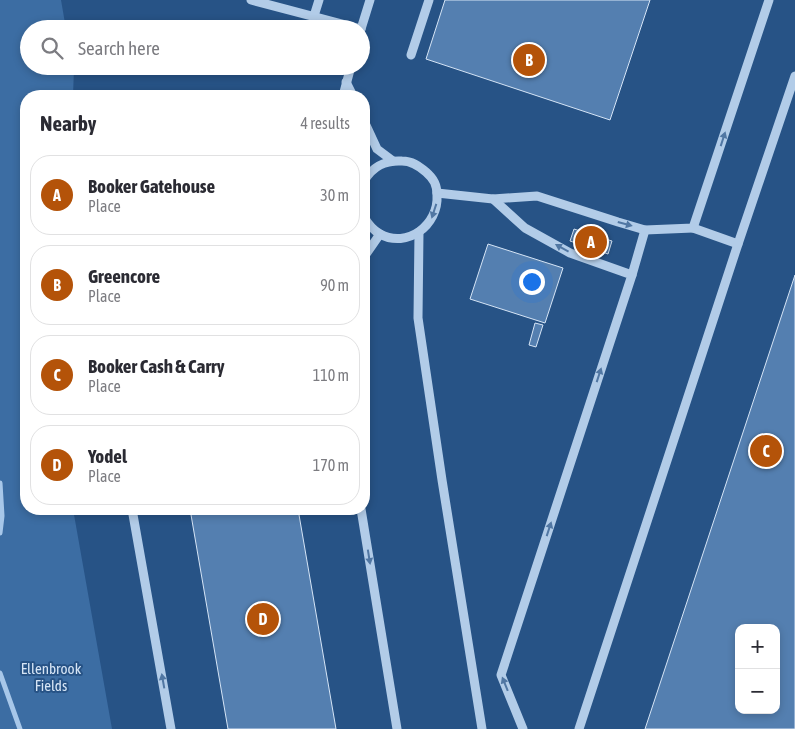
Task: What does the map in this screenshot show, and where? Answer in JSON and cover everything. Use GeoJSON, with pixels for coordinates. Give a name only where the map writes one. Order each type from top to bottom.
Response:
{"type":"FeatureCollection","features":[{"type":"Feature","properties":{"kind":"street"},"geometry":{"type":"LineString","coordinates":[[251,0],[328,20]]}},
{"type":"Feature","properties":{"kind":"street"},"geometry":{"type":"LineString","coordinates":[[314,16],[319,0]]}},
{"type":"Feature","properties":{"kind":"street"},"geometry":{"type":"LineString","coordinates":[[364,20],[370,0]]}},
{"type":"Feature","properties":{"kind":"street"},"geometry":{"type":"LineString","coordinates":[[411,55],[430,0]]}},
{"type":"Feature","properties":{"kind":"street"},"geometry":{"type":"LineString","coordinates":[[693,228],[769,0]]}},
{"type":"Feature","properties":{"kind":"street"},"geometry":{"type":"LineString","coordinates":[[344,90],[348,75]]}},
{"type":"Feature","properties":{"kind":"street"},"geometry":{"type":"LineString","coordinates":[[579,729],[795,76]]}},
{"type":"Feature","properties":{"kind":"street"},"geometry":{"type":"LineString","coordinates":[[346,82],[350,90]]}},
{"type":"Feature","properties":{"kind":"street"},"geometry":{"type":"LineString","coordinates":[[370,134],[377,149],[393,160]]}},
{"type":"Feature","properties":{"kind":"street"},"geometry":{"type":"LineString","coordinates":[[370,173],[377,166],[393,160],[406,161],[419,166],[437,185],[438,200],[435,214],[428,225],[407,238],[393,238],[380,234],[370,227]]}},
{"type":"Feature","properties":{"kind":"street"},"geometry":{"type":"LineString","coordinates":[[437,193],[493,199],[537,196],[646,230],[693,228],[738,244]]}},
{"type":"Feature","properties":{"kind":"street"},"geometry":{"type":"LineString","coordinates":[[493,199],[525,228],[570,253],[632,275]]}},
{"type":"Feature","properties":{"kind":"street"},"geometry":{"type":"LineString","coordinates":[[523,729],[501,674],[646,230]]}},
{"type":"Feature","properties":{"kind":"street"},"geometry":{"type":"LineString","coordinates":[[419,232],[418,318],[482,729]]}},
{"type":"Feature","properties":{"kind":"street"},"geometry":{"type":"LineString","coordinates":[[370,248],[380,234]]}},
{"type":"Feature","properties":{"kind":"street"},"geometry":{"type":"LineString","coordinates":[[133,515],[171,729]]}},
{"type":"Feature","properties":{"kind":"street"},"geometry":{"type":"LineString","coordinates":[[363,515],[397,729]]}},
{"type":"Feature","properties":{"kind":"green space","name":"Ellenbrook Fields"},"geometry":{"type":"Polygon","coordinates":[[[0,0],[61,0],[64,20],[20,20],[20,75],[74,75],[73,90],[20,90],[20,515],[74,515],[112,729],[0,729],[0,0]]]}},
{"type":"Feature","properties":{"kind":"building"},"geometry":{"type":"Polygon","coordinates":[[[445,0],[650,0],[610,120],[426,59],[445,0]]]}},
{"type":"Feature","properties":{"kind":"building"},"geometry":{"type":"Polygon","coordinates":[[[574,229],[612,241],[608,254],[570,241],[574,229]]]}},
{"type":"Feature","properties":{"kind":"building"},"geometry":{"type":"Polygon","coordinates":[[[488,244],[563,268],[545,323],[470,299],[488,244]]]}},
{"type":"Feature","properties":{"kind":"building"},"geometry":{"type":"Polygon","coordinates":[[[795,275],[795,729],[645,729],[795,275]]]}},
{"type":"Feature","properties":{"kind":"building"},"geometry":{"type":"Polygon","coordinates":[[[535,323],[543,325],[536,347],[529,345],[535,323]]]}},
{"type":"Feature","properties":{"kind":"building"},"geometry":{"type":"Polygon","coordinates":[[[191,515],[299,515],[336,729],[228,729],[191,515]]]}},
{"type":"Feature","properties":{"kind":"waterway"},"geometry":{"type":"LineString","coordinates":[[0,483],[2,516],[0,533]]}},
{"type":"Feature","properties":{"kind":"waterway"},"geometry":{"type":"LineString","coordinates":[[0,673],[20,729]]}},
{"type":"Feature","properties":{"kind":"place","name":"Greencore"},"geometry":{"type":"Point","coordinates":[529,60]}},
{"type":"Feature","properties":{"kind":"place","name":"Booker Gatehouse"},"geometry":{"type":"Point","coordinates":[591,242]}},
{"type":"Feature","properties":{"kind":"place","name":"Booker Cash & Carry"},"geometry":{"type":"Point","coordinates":[766,451]}},
{"type":"Feature","properties":{"kind":"place","name":"Yodel"},"geometry":{"type":"Point","coordinates":[263,619]}}]}
